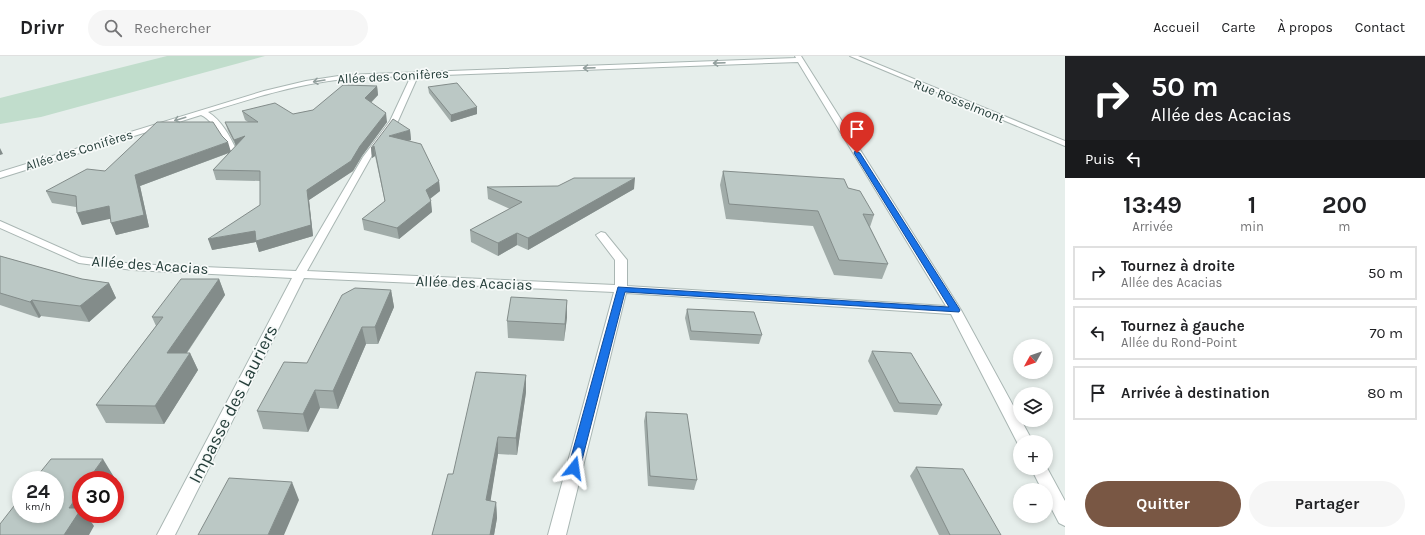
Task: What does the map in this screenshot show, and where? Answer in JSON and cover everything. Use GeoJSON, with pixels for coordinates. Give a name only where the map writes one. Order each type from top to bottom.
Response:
{"type":"FeatureCollection","features":[{"type":"Feature","properties":{"kind":"street","name":"Rue Rosselmont"},"geometry":{"type":"LineString","coordinates":[[853,56],[1065,144]]}},
{"type":"Feature","properties":{"kind":"street","name":"Allée des Conifères"},"geometry":{"type":"LineString","coordinates":[[0,175],[266,92],[306,83],[345,77],[799,58]]}},
{"type":"Feature","properties":{"kind":"street"},"geometry":{"type":"LineString","coordinates":[[799,58],[955,310],[1021,435]]}},
{"type":"Feature","properties":{"kind":"street","name":"Impasse des Lauriers"},"geometry":{"type":"LineString","coordinates":[[166,535],[300,274],[367,157],[394,121],[415,75]]}},
{"type":"Feature","properties":{"kind":"street"},"geometry":{"type":"LineString","coordinates":[[202,112],[210,115],[220,128],[232,149]]}},
{"type":"Feature","properties":{"kind":"street","name":"Allée des Acacias"},"geometry":{"type":"LineString","coordinates":[[0,224],[79,260],[133,267],[621,289],[955,310]]}},
{"type":"Feature","properties":{"kind":"street"},"geometry":{"type":"LineString","coordinates":[[557,535],[621,289],[621,260],[601,234]]}},
{"type":"Feature","properties":{"kind":"street"},"geometry":{"type":"LineString","coordinates":[[1043,475],[1065,518]]}},
{"type":"Feature","properties":{"kind":"green space"},"geometry":{"type":"Polygon","coordinates":[[[167,56],[265,56],[41,117],[0,124],[0,98],[167,56]]]}},
{"type":"Feature","properties":{"kind":"building"},"geometry":{"type":"Polygon","coordinates":[[[457,83],[477,107],[451,115],[428,87],[457,83]]]}},
{"type":"Feature","properties":{"kind":"building"},"geometry":{"type":"Polygon","coordinates":[[[343,85],[377,86],[365,98],[386,113],[360,146],[351,161],[307,190],[311,225],[256,241],[255,231],[208,239],[260,205],[260,171],[213,170],[245,136],[234,140],[225,122],[258,122],[242,111],[275,103],[293,114],[313,110],[343,85]]]}},
{"type":"Feature","properties":{"kind":"building"},"geometry":{"type":"Polygon","coordinates":[[[393,119],[410,130],[389,136],[421,144],[439,181],[426,190],[431,201],[397,228],[362,219],[385,201],[374,146],[371,148],[393,119]]]}},
{"type":"Feature","properties":{"kind":"building"},"geometry":{"type":"Polygon","coordinates":[[[157,122],[213,122],[228,142],[135,175],[144,215],[111,223],[109,206],[77,213],[76,196],[46,191],[87,169],[105,171],[157,122]]]}},
{"type":"Feature","properties":{"kind":"building"},"geometry":{"type":"Polygon","coordinates":[[[723,171],[844,179],[848,188],[860,191],[874,215],[863,214],[888,264],[839,260],[818,211],[729,204],[723,171]]]}},
{"type":"Feature","properties":{"kind":"building"},"geometry":{"type":"Polygon","coordinates":[[[574,178],[635,178],[528,238],[517,233],[498,243],[470,230],[522,202],[487,187],[558,186],[574,178]]]}},
{"type":"Feature","properties":{"kind":"building"},"geometry":{"type":"Polygon","coordinates":[[[0,256],[82,279],[109,283],[80,306],[32,300],[30,302],[0,293],[0,256]]]}},
{"type":"Feature","properties":{"kind":"building"},"geometry":{"type":"Polygon","coordinates":[[[181,279],[219,279],[167,353],[190,353],[155,406],[96,405],[163,317],[152,317],[181,279]]]}},
{"type":"Feature","properties":{"kind":"building"},"geometry":{"type":"Polygon","coordinates":[[[355,288],[391,290],[375,327],[362,327],[333,391],[315,390],[303,414],[257,411],[284,362],[307,363],[342,295],[355,288]]]}},
{"type":"Feature","properties":{"kind":"building"},"geometry":{"type":"Polygon","coordinates":[[[511,297],[567,300],[565,324],[507,321],[511,297]]]}},
{"type":"Feature","properties":{"kind":"building"},"geometry":{"type":"Polygon","coordinates":[[[687,309],[754,312],[762,335],[691,331],[687,309]]]}},
{"type":"Feature","properties":{"kind":"building"},"geometry":{"type":"Polygon","coordinates":[[[872,351],[911,353],[942,405],[899,403],[872,351]]]}},
{"type":"Feature","properties":{"kind":"building"},"geometry":{"type":"Polygon","coordinates":[[[476,372],[526,375],[516,438],[498,437],[486,500],[496,502],[490,535],[432,535],[448,474],[453,474],[476,372]]]}},
{"type":"Feature","properties":{"kind":"building"},"geometry":{"type":"Polygon","coordinates":[[[646,412],[687,414],[697,480],[650,476],[646,412]]]}},
{"type":"Feature","properties":{"kind":"building"},"geometry":{"type":"Polygon","coordinates":[[[51,459],[103,459],[94,471],[72,471],[72,504],[69,508],[72,508],[72,523],[64,535],[0,535],[0,524],[12,509],[12,523],[64,523],[64,471],[41,471],[51,459]]]}},
{"type":"Feature","properties":{"kind":"building"},"geometry":{"type":"Polygon","coordinates":[[[916,467],[963,469],[1001,535],[950,535],[916,467]]]}},
{"type":"Feature","properties":{"kind":"building"},"geometry":{"type":"Polygon","coordinates":[[[229,478],[292,482],[268,535],[198,535],[229,478]]]}},
{"type":"Feature","properties":{"kind":"route"},"geometry":{"type":"LineString","coordinates":[[574,468],[621,289],[955,310],[857,153]]}}]}
